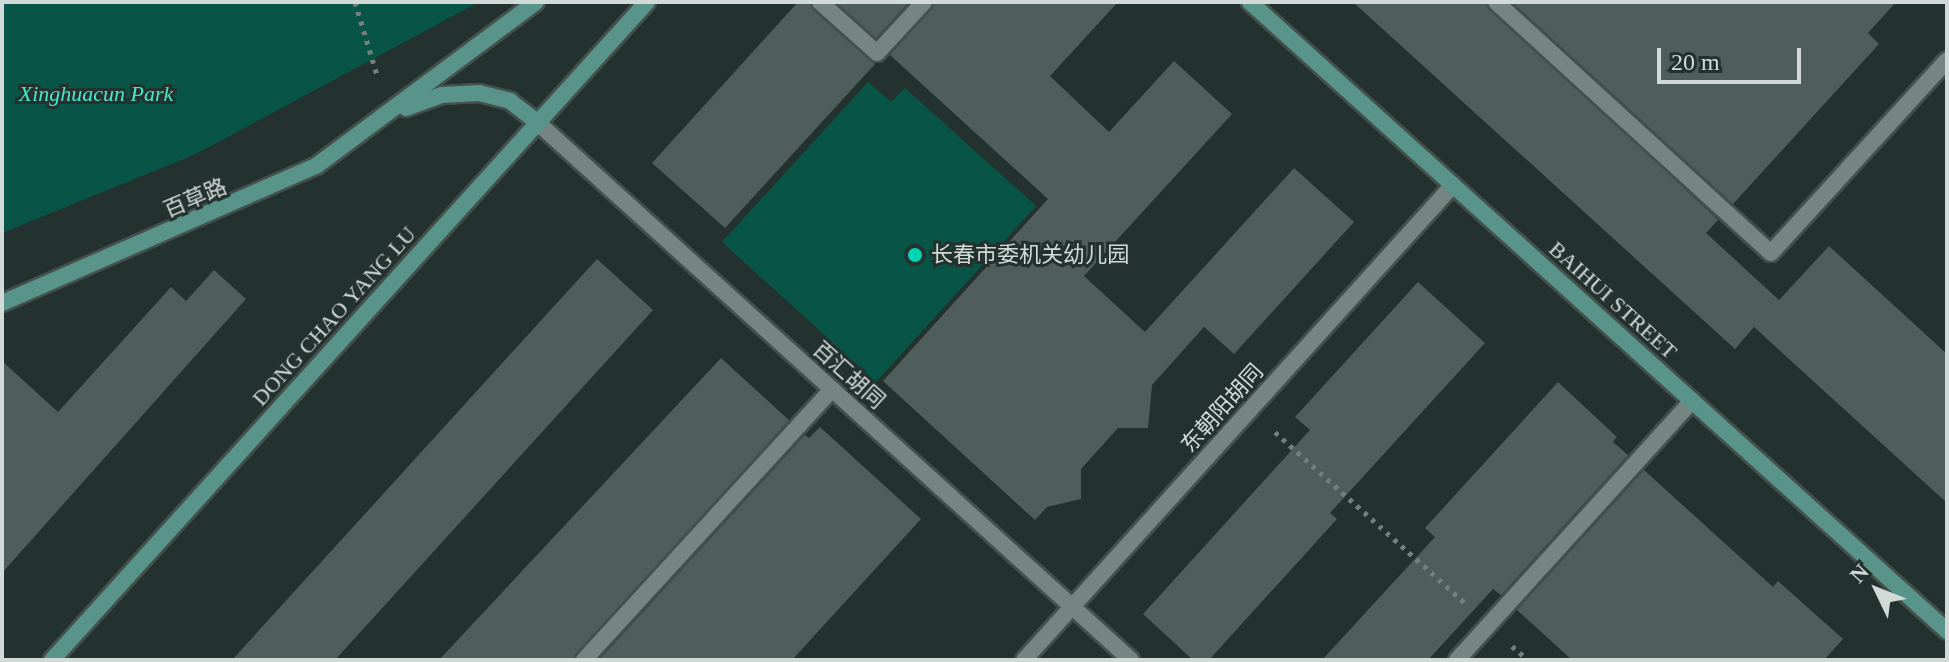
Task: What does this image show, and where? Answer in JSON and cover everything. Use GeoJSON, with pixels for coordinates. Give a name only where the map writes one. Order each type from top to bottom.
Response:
{"type":"FeatureCollection","features":[{"type":"Feature","properties":{"kind":"street"},"geometry":{"type":"LineString","coordinates":[[393,112],[536,2]]}},
{"type":"Feature","properties":{"kind":"street","name":"DONG CHAO YANG LU"},"geometry":{"type":"LineString","coordinates":[[52,660],[647,2]]}},
{"type":"Feature","properties":{"kind":"street"},"geometry":{"type":"LineString","coordinates":[[820,2],[877,53],[924,2]]}},
{"type":"Feature","properties":{"kind":"street","name":"BAIHUI STREET"},"geometry":{"type":"LineString","coordinates":[[1250,2],[1947,631]]}},
{"type":"Feature","properties":{"kind":"street"},"geometry":{"type":"LineString","coordinates":[[1496,2],[1771,253],[1947,60]]}},
{"type":"Feature","properties":{"kind":"street"},"geometry":{"type":"LineString","coordinates":[[393,112],[442,95],[479,93],[510,101],[538,123]]}},
{"type":"Feature","properties":{"kind":"street","name":"百草路"},"geometry":{"type":"LineString","coordinates":[[2,303],[262,193],[316,166],[393,112]]}},
{"type":"Feature","properties":{"kind":"street","name":"百汇胡同"},"geometry":{"type":"LineString","coordinates":[[538,123],[1131,660]]}},
{"type":"Feature","properties":{"kind":"street","name":"东朝阳胡同"},"geometry":{"type":"LineString","coordinates":[[1024,660],[1453,185]]}},
{"type":"Feature","properties":{"kind":"street"},"geometry":{"type":"LineString","coordinates":[[584,660],[832,389]]}},
{"type":"Feature","properties":{"kind":"street"},"geometry":{"type":"LineString","coordinates":[[1457,660],[1692,401]]}},
{"type":"Feature","properties":{"kind":"path"},"geometry":{"type":"LineString","coordinates":[[355,2],[367,53],[393,112]]}},
{"type":"Feature","properties":{"kind":"path"},"geometry":{"type":"LineString","coordinates":[[1250,410],[1528,660]]}},
{"type":"Feature","properties":{"kind":"green space","name":"Xinghuacun Park"},"geometry":{"type":"Polygon","coordinates":[[[2,2],[479,2],[196,154],[2,233],[2,2]]]}},
{"type":"Feature","properties":{"kind":"green space"},"geometry":{"type":"Polygon","coordinates":[[[868,82],[891,102],[905,88],[1036,206],[876,382],[722,242],[868,82]]]}},
{"type":"Feature","properties":{"kind":"building"},"geometry":{"type":"Polygon","coordinates":[[[798,2],[809,2],[875,64],[725,228],[652,163],[798,2]]]}},
{"type":"Feature","properties":{"kind":"building"},"geometry":{"type":"Polygon","coordinates":[[[836,2],[909,2],[876,38],[836,2]]]}},
{"type":"Feature","properties":{"kind":"building"},"geometry":{"type":"Polygon","coordinates":[[[935,2],[1118,2],[1050,76],[1109,132],[1174,61],[1232,114],[1084,276],[1145,332],[1294,168],[1354,222],[1234,354],[1204,327],[1152,385],[1148,428],[1118,428],[1081,469],[1081,499],[1047,507],[1035,520],[883,381],[1048,199],[890,55],[935,2]]]}},
{"type":"Feature","properties":{"kind":"building"},"geometry":{"type":"Polygon","coordinates":[[[1353,2],[1485,2],[1718,220],[1706,233],[1779,300],[1829,246],[1947,354],[1947,503],[1754,327],[1735,349],[1353,2]]]}},
{"type":"Feature","properties":{"kind":"building"},"geometry":{"type":"Polygon","coordinates":[[[1512,2],[1896,2],[1868,33],[1879,44],[1733,204],[1512,2]]]}},
{"type":"Feature","properties":{"kind":"building"},"geometry":{"type":"Polygon","coordinates":[[[597,259],[653,310],[335,660],[232,660],[597,259]]]}},
{"type":"Feature","properties":{"kind":"building"},"geometry":{"type":"Polygon","coordinates":[[[214,270],[246,299],[2,573],[2,361],[58,412],[171,287],[186,301],[214,270]]]}},
{"type":"Feature","properties":{"kind":"building"},"geometry":{"type":"Polygon","coordinates":[[[1418,282],[1485,343],[1330,513],[1337,519],[1209,660],[1193,660],[1143,614],[1310,430],[1295,417],[1418,282]]]}},
{"type":"Feature","properties":{"kind":"building"},"geometry":{"type":"Polygon","coordinates":[[[721,358],[789,420],[573,660],[439,660],[721,358]]]}},
{"type":"Feature","properties":{"kind":"building"},"geometry":{"type":"Polygon","coordinates":[[[1558,382],[1617,437],[1613,442],[1628,455],[1501,595],[1493,589],[1428,660],[1322,660],[1435,537],[1425,528],[1558,382]]]}},
{"type":"Feature","properties":{"kind":"building"},"geometry":{"type":"Polygon","coordinates":[[[820,427],[921,519],[792,660],[599,660],[805,435],[809,438],[820,427]]]}},
{"type":"Feature","properties":{"kind":"building"},"geometry":{"type":"Polygon","coordinates":[[[1644,470],[1773,587],[1778,581],[1843,639],[1824,660],[1572,660],[1517,610],[1644,470]]]}},
{"type":"Feature","properties":{"kind":"place","name":"长春市委机关幼儿园"},"geometry":{"type":"Point","coordinates":[915,255]}}]}
